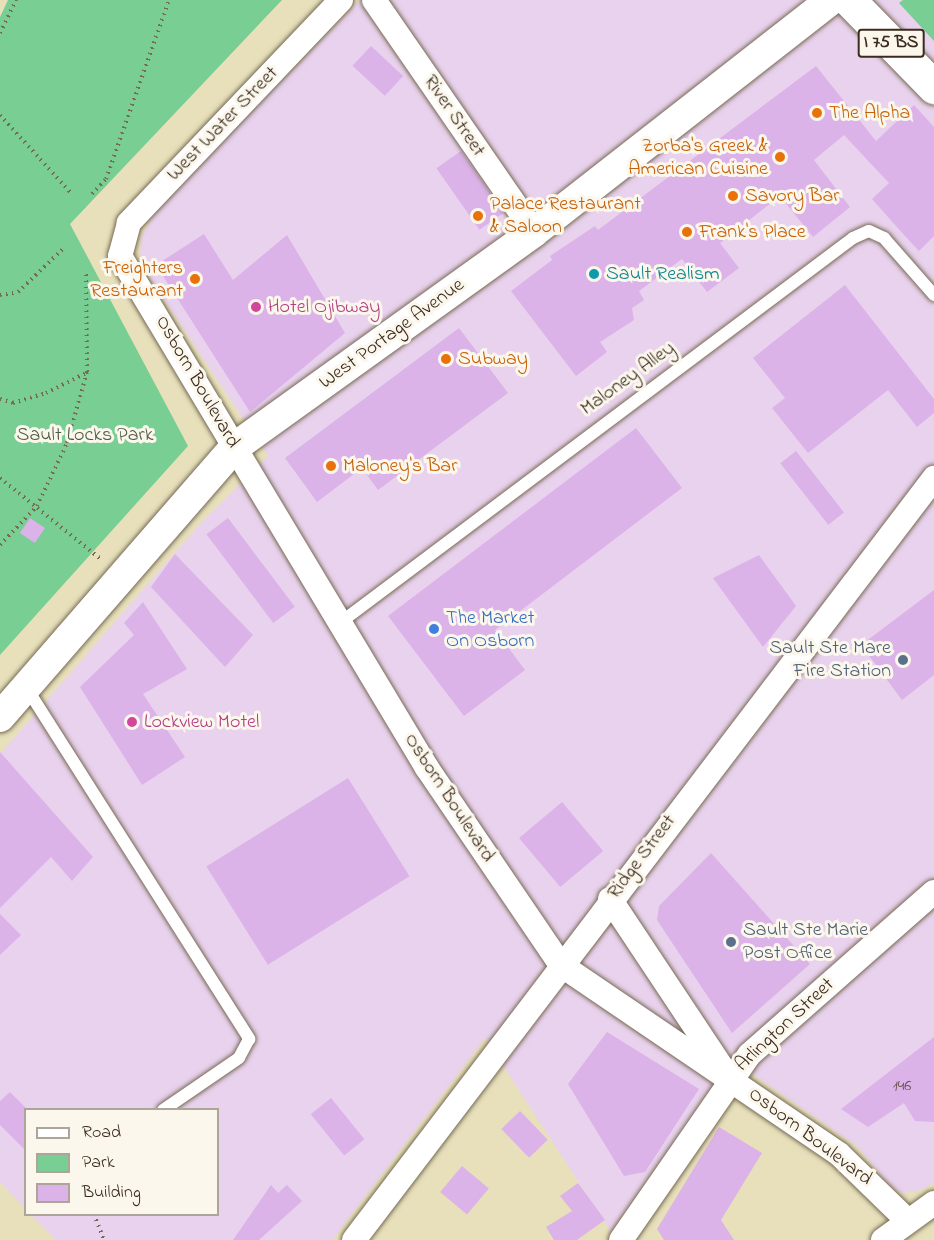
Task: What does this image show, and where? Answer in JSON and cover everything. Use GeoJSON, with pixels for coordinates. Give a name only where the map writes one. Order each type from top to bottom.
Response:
{"type":"FeatureCollection","features":[{"type":"Feature","properties":{"kind":"main road","name":"I 75 BS"},"geometry":{"type":"LineString","coordinates":[[849,0],[934,87]]}},
{"type":"Feature","properties":{"kind":"street","name":"West Water Street"},"geometry":{"type":"LineString","coordinates":[[120,256],[129,223],[341,0]]}},
{"type":"Feature","properties":{"kind":"street","name":"River Street"},"geometry":{"type":"LineString","coordinates":[[375,0],[534,232]]}},
{"type":"Feature","properties":{"kind":"street","name":"West Portage Avenue"},"geometry":{"type":"LineString","coordinates":[[0,717],[235,447],[534,232],[831,0]]}},
{"type":"Feature","properties":{"kind":"street","name":"Osborn Boulevard"},"geometry":{"type":"LineString","coordinates":[[120,256],[427,768],[561,965],[729,1078],[864,1174],[908,1221]]}},
{"type":"Feature","properties":{"kind":"street","name":"Ridge Street"},"geometry":{"type":"LineString","coordinates":[[354,1240],[610,899],[934,478]]}},
{"type":"Feature","properties":{"kind":"street","name":"Arlington Street"},"geometry":{"type":"LineString","coordinates":[[621,1240],[729,1078],[934,892]]}},
{"type":"Feature","properties":{"kind":"street"},"geometry":{"type":"LineString","coordinates":[[610,899],[729,1078]]}},
{"type":"Feature","properties":{"kind":"street"},"geometry":{"type":"LineString","coordinates":[[883,1240],[934,1203]]}},
{"type":"Feature","properties":{"kind":"lane","name":"Maloney Alley"},"geometry":{"type":"LineString","coordinates":[[341,622],[853,238],[869,231],[884,238],[934,295]]}},
{"type":"Feature","properties":{"kind":"lane"},"geometry":{"type":"LineString","coordinates":[[26,686],[249,1039],[238,1058],[166,1108]]}},
{"type":"Feature","properties":{"kind":"path"},"geometry":{"type":"LineString","coordinates":[[0,33],[16,0]]}},
{"type":"Feature","properties":{"kind":"path"},"geometry":{"type":"LineString","coordinates":[[92,194],[106,179],[170,0]]}},
{"type":"Feature","properties":{"kind":"path"},"geometry":{"type":"LineString","coordinates":[[0,115],[72,194]]}},
{"type":"Feature","properties":{"kind":"path"},"geometry":{"type":"LineString","coordinates":[[0,295],[18,292],[65,248]]}},
{"type":"Feature","properties":{"kind":"path"},"geometry":{"type":"LineString","coordinates":[[0,545],[37,506],[67,443],[87,372],[86,273]]}},
{"type":"Feature","properties":{"kind":"path"},"geometry":{"type":"LineString","coordinates":[[0,399],[13,403],[46,393],[87,372]]}},
{"type":"Feature","properties":{"kind":"path"},"geometry":{"type":"LineString","coordinates":[[0,478],[103,561]]}},
{"type":"Feature","properties":{"kind":"path"},"geometry":{"type":"LineString","coordinates":[[94,1216],[104,1240]]}},
{"type":"Feature","properties":{"kind":"shaded area"},"geometry":{"type":"Polygon","coordinates":[[[360,0],[934,0],[934,1182],[923,1189],[903,1193],[890,1186],[857,1146],[731,1059],[611,1232],[485,1038],[332,1240],[56,1240],[32,1216],[219,1216],[219,1108],[24,1108],[24,1207],[0,1182],[0,754],[199,525],[268,456],[140,263],[141,238],[158,207],[360,0]]]}},
{"type":"Feature","properties":{"kind":"green space","name":"Sault Locks Park"},"geometry":{"type":"Polygon","coordinates":[[[8,0],[282,0],[70,224],[188,446],[0,655],[0,17],[8,0]]]}},
{"type":"Feature","properties":{"kind":"green space"},"geometry":{"type":"Polygon","coordinates":[[[903,0],[934,0],[934,41],[899,3],[903,0]]]}},
{"type":"Feature","properties":{"kind":"building"},"geometry":{"type":"Polygon","coordinates":[[[371,46],[403,76],[385,96],[353,66],[371,46]]]}},
{"type":"Feature","properties":{"kind":"building"},"geometry":{"type":"Polygon","coordinates":[[[816,66],[876,141],[914,105],[934,127],[934,236],[919,251],[904,235],[872,199],[889,183],[844,135],[814,160],[850,207],[813,237],[780,196],[720,243],[739,268],[707,292],[682,259],[639,291],[644,300],[632,308],[634,320],[600,342],[607,352],[576,376],[511,291],[552,260],[550,256],[595,226],[598,230],[816,66]]]}},
{"type":"Feature","properties":{"kind":"building"},"geometry":{"type":"Polygon","coordinates":[[[461,151],[504,212],[479,230],[436,168],[461,151]]]}},
{"type":"Feature","properties":{"kind":"building","name":"Hotel Ojibway"},"geometry":{"type":"Polygon","coordinates":[[[204,234],[233,280],[287,235],[345,333],[250,412],[156,265],[204,234]]]}},
{"type":"Feature","properties":{"kind":"building"},"geometry":{"type":"Polygon","coordinates":[[[845,285],[934,399],[934,413],[917,427],[888,390],[808,453],[772,408],[785,398],[753,358],[845,285]]]}},
{"type":"Feature","properties":{"kind":"building"},"geometry":{"type":"Polygon","coordinates":[[[459,328],[508,393],[378,490],[362,468],[317,502],[285,458],[459,328]]]}},
{"type":"Feature","properties":{"kind":"building"},"geometry":{"type":"Polygon","coordinates":[[[636,428],[682,488],[495,630],[525,670],[464,716],[388,616],[636,428]]]}},
{"type":"Feature","properties":{"kind":"building"},"geometry":{"type":"Polygon","coordinates":[[[796,451],[844,512],[828,525],[780,463],[796,451]]]}},
{"type":"Feature","properties":{"kind":"building"},"geometry":{"type":"Polygon","coordinates":[[[30,518],[45,528],[35,543],[20,533],[30,518]]]}},
{"type":"Feature","properties":{"kind":"building"},"geometry":{"type":"Polygon","coordinates":[[[228,518],[295,607],[273,623],[206,534],[228,518]]]}},
{"type":"Feature","properties":{"kind":"building"},"geometry":{"type":"Polygon","coordinates":[[[175,554],[253,635],[225,667],[151,587],[175,554]]]}},
{"type":"Feature","properties":{"kind":"building"},"geometry":{"type":"Polygon","coordinates":[[[759,555],[796,606],[763,647],[713,578],[759,555]]]}},
{"type":"Feature","properties":{"kind":"building","name":"Sault Ste Mare Fire Station"},"geometry":{"type":"Polygon","coordinates":[[[934,590],[934,675],[902,700],[861,645],[934,590]]]}},
{"type":"Feature","properties":{"kind":"building","name":"Lockview Motel"},"geometry":{"type":"Polygon","coordinates":[[[143,602],[187,669],[143,694],[185,757],[142,785],[80,687],[134,635],[124,623],[143,602]]]}},
{"type":"Feature","properties":{"kind":"building"},"geometry":{"type":"Polygon","coordinates":[[[0,752],[93,857],[72,881],[51,857],[0,908],[0,752]]]}},
{"type":"Feature","properties":{"kind":"building"},"geometry":{"type":"Polygon","coordinates":[[[348,778],[409,876],[268,965],[206,866],[348,778]]]}},
{"type":"Feature","properties":{"kind":"building"},"geometry":{"type":"Polygon","coordinates":[[[562,802],[603,851],[560,887],[519,838],[562,802]]]}},
{"type":"Feature","properties":{"kind":"building","name":"Sault Ste Marie Post Office"},"geometry":{"type":"Polygon","coordinates":[[[711,853],[810,964],[732,1033],[657,920],[659,906],[711,853]]]}},
{"type":"Feature","properties":{"kind":"building"},"geometry":{"type":"Polygon","coordinates":[[[0,914],[21,935],[0,955],[0,914]]]}},
{"type":"Feature","properties":{"kind":"building"},"geometry":{"type":"Polygon","coordinates":[[[607,1032],[699,1089],[645,1172],[624,1176],[568,1084],[607,1032]]]}},
{"type":"Feature","properties":{"kind":"building"},"geometry":{"type":"Polygon","coordinates":[[[934,1037],[934,1122],[915,1121],[904,1103],[868,1127],[841,1109],[934,1037]]]}},
{"type":"Feature","properties":{"kind":"building"},"geometry":{"type":"Polygon","coordinates":[[[10,1092],[26,1108],[24,1108],[24,1149],[0,1125],[0,1101],[10,1092]]]}},
{"type":"Feature","properties":{"kind":"building"},"geometry":{"type":"Polygon","coordinates":[[[331,1098],[364,1139],[344,1156],[311,1114],[331,1098]]]}},
{"type":"Feature","properties":{"kind":"building"},"geometry":{"type":"Polygon","coordinates":[[[520,1111],[548,1140],[529,1158],[501,1129],[520,1111]]]}},
{"type":"Feature","properties":{"kind":"building"},"geometry":{"type":"Polygon","coordinates":[[[719,1127],[762,1153],[721,1220],[734,1240],[664,1240],[657,1229],[719,1127]]]}},
{"type":"Feature","properties":{"kind":"building"},"geometry":{"type":"Polygon","coordinates":[[[462,1166],[489,1188],[467,1215],[440,1192],[462,1166]]]}},
{"type":"Feature","properties":{"kind":"building"},"geometry":{"type":"Polygon","coordinates":[[[578,1183],[605,1220],[577,1240],[554,1240],[546,1227],[572,1211],[560,1196],[578,1183]]]}},
{"type":"Feature","properties":{"kind":"building"},"geometry":{"type":"Polygon","coordinates":[[[271,1185],[278,1193],[287,1185],[302,1201],[259,1240],[233,1240],[271,1185]]]}},
{"type":"Feature","properties":{"kind":"place","name":"The Alpha"},"geometry":{"type":"Point","coordinates":[817,113]}},
{"type":"Feature","properties":{"kind":"place","name":"Zorba's Greek & American Cuisine"},"geometry":{"type":"Point","coordinates":[780,157]}},
{"type":"Feature","properties":{"kind":"place","name":"Savory Bar"},"geometry":{"type":"Point","coordinates":[733,196]}},
{"type":"Feature","properties":{"kind":"place","name":"Palace Restaurant & Saloon"},"geometry":{"type":"Point","coordinates":[478,216]}},
{"type":"Feature","properties":{"kind":"place","name":"Frank's Place"},"geometry":{"type":"Point","coordinates":[687,232]}},
{"type":"Feature","properties":{"kind":"place","name":"Sault Realism"},"geometry":{"type":"Point","coordinates":[594,274]}},
{"type":"Feature","properties":{"kind":"place","name":"Freighters Restaurant"},"geometry":{"type":"Point","coordinates":[195,279]}},
{"type":"Feature","properties":{"kind":"place","name":"Hotel Ojibway"},"geometry":{"type":"Point","coordinates":[256,307]}},
{"type":"Feature","properties":{"kind":"place","name":"Subway"},"geometry":{"type":"Point","coordinates":[446,359]}},
{"type":"Feature","properties":{"kind":"place","name":"Maloney's Bar"},"geometry":{"type":"Point","coordinates":[331,466]}},
{"type":"Feature","properties":{"kind":"place","name":"The Market On Osborn"},"geometry":{"type":"Point","coordinates":[434,629]}},
{"type":"Feature","properties":{"kind":"place","name":"Sault Ste Mare Fire Station"},"geometry":{"type":"Point","coordinates":[903,660]}},
{"type":"Feature","properties":{"kind":"place","name":"Lockview Motel"},"geometry":{"type":"Point","coordinates":[132,722]}},
{"type":"Feature","properties":{"kind":"place","name":"Sault Ste Marie Post Office"},"geometry":{"type":"Point","coordinates":[731,942]}}]}
